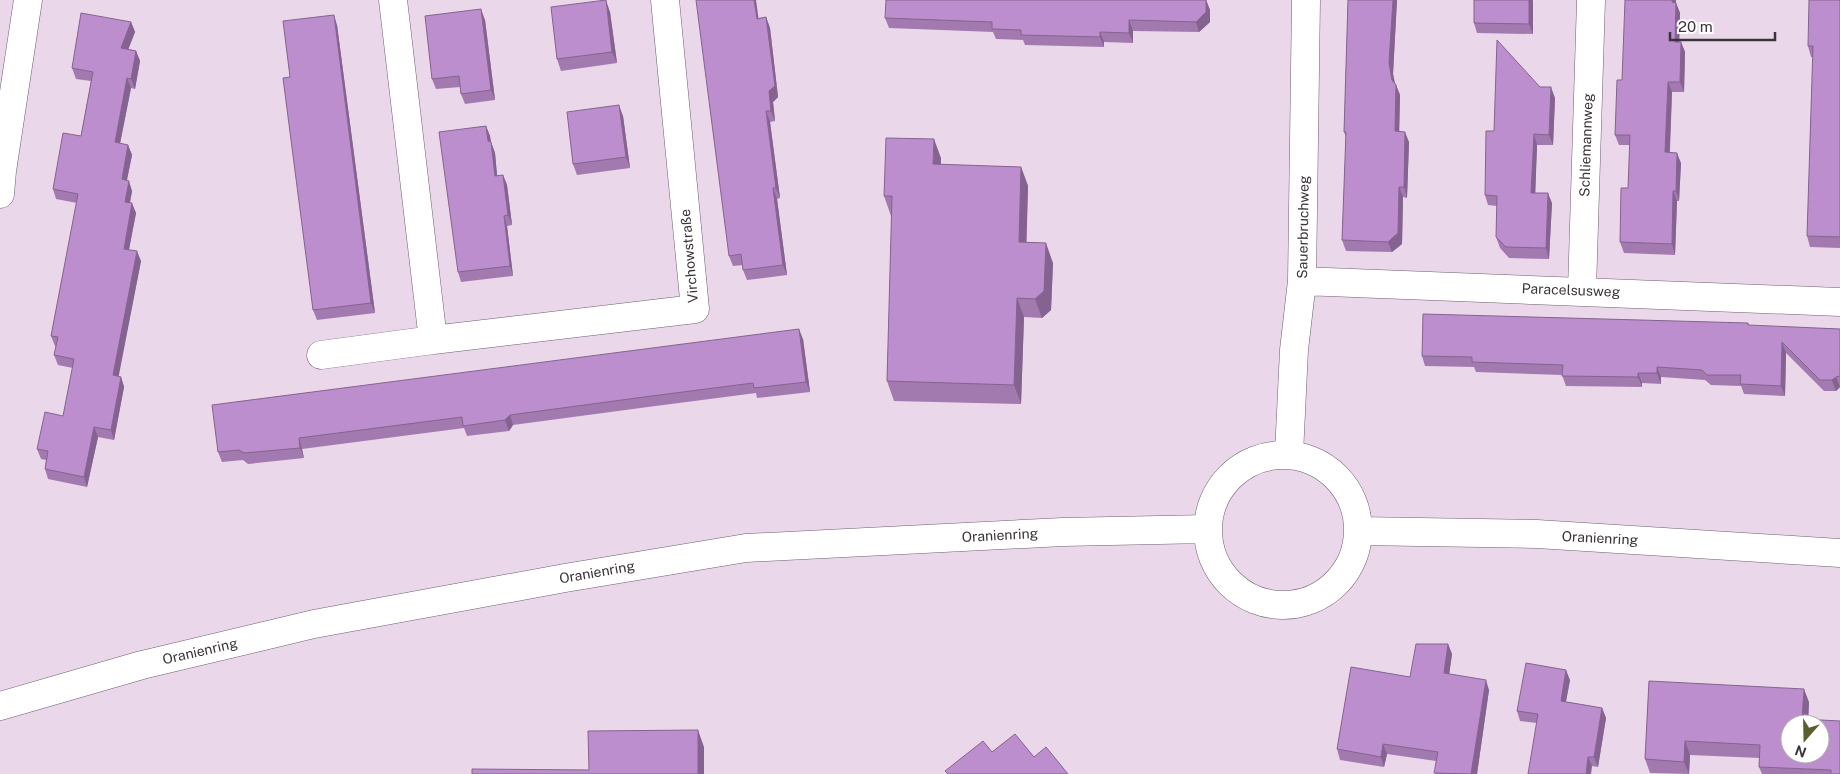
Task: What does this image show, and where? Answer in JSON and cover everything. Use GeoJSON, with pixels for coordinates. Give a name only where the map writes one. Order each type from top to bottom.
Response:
{"type":"FeatureCollection","features":[{"type":"Feature","properties":{"kind":"street"},"geometry":{"type":"LineString","coordinates":[[0,194],[28,0]]}},
{"type":"Feature","properties":{"kind":"street"},"geometry":{"type":"LineString","coordinates":[[393,0],[433,340]]}},
{"type":"Feature","properties":{"kind":"street","name":"Virchowstraße"},"geometry":{"type":"LineString","coordinates":[[321,355],[433,340],[695,310],[665,0]]}},
{"type":"Feature","properties":{"kind":"street","name":"Sauerbruchweg"},"geometry":{"type":"LineString","coordinates":[[1289,454],[1294,350],[1302,281],[1306,0]]}},
{"type":"Feature","properties":{"kind":"street","name":"Schliemannweg"},"geometry":{"type":"LineString","coordinates":[[1582,290],[1591,0]]}},
{"type":"Feature","properties":{"kind":"street","name":"Paracelsusweg"},"geometry":{"type":"LineString","coordinates":[[1302,281],[1582,290],[1840,302]]}},
{"type":"Feature","properties":{"kind":"street"},"geometry":{"type":"LineString","coordinates":[[1289,454],[1314,460],[1338,477],[1354,502],[1360,531],[1354,558],[1339,582],[1316,598],[1291,605],[1265,604],[1241,593],[1222,575],[1210,551],[1207,529],[1214,497],[1232,473],[1257,458],[1289,454]]}},
{"type":"Feature","properties":{"kind":"street","name":"Oranienring"},"geometry":{"type":"LineString","coordinates":[[0,706],[142,665],[314,624],[564,578],[746,548],[1063,532],[1207,529]]}},
{"type":"Feature","properties":{"kind":"street","name":"Oranienring"},"geometry":{"type":"LineString","coordinates":[[1360,531],[1538,534],[1840,553]]}},
{"type":"Feature","properties":{"kind":"building"},"geometry":{"type":"Polygon","coordinates":[[[606,0],[612,52],[557,59],[551,7],[606,0]]]}},
{"type":"Feature","properties":{"kind":"building"},"geometry":{"type":"Polygon","coordinates":[[[696,0],[754,0],[757,19],[766,17],[775,86],[769,91],[771,111],[766,111],[783,265],[743,270],[741,254],[729,256],[696,0]]]}},
{"type":"Feature","properties":{"kind":"building"},"geometry":{"type":"Polygon","coordinates":[[[886,0],[1206,0],[1206,12],[1196,22],[1129,20],[1129,33],[1100,32],[1100,37],[1021,35],[1021,30],[992,29],[992,22],[885,18],[886,0]]]}},
{"type":"Feature","properties":{"kind":"building"},"geometry":{"type":"Polygon","coordinates":[[[1348,0],[1393,0],[1389,63],[1392,80],[1396,85],[1395,131],[1405,132],[1404,187],[1399,187],[1398,233],[1388,242],[1342,240],[1348,0]]]}},
{"type":"Feature","properties":{"kind":"building"},"geometry":{"type":"Polygon","coordinates":[[[1474,0],[1529,0],[1529,24],[1474,23],[1474,0]]]}},
{"type":"Feature","properties":{"kind":"building"},"geometry":{"type":"Polygon","coordinates":[[[1625,0],[1672,0],[1672,2],[1676,3],[1675,42],[1681,42],[1680,82],[1668,82],[1665,152],[1677,153],[1676,191],[1673,191],[1672,244],[1620,242],[1621,188],[1628,188],[1630,135],[1615,135],[1617,80],[1622,80],[1625,0]]]}},
{"type":"Feature","properties":{"kind":"building"},"geometry":{"type":"Polygon","coordinates":[[[1809,0],[1840,0],[1840,237],[1807,236],[1813,46],[1808,46],[1809,0]]]}},
{"type":"Feature","properties":{"kind":"building"},"geometry":{"type":"Polygon","coordinates":[[[481,9],[491,90],[461,94],[459,76],[432,79],[425,16],[481,9]]]}},
{"type":"Feature","properties":{"kind":"building"},"geometry":{"type":"Polygon","coordinates":[[[81,13],[131,22],[121,48],[136,51],[131,79],[127,78],[115,142],[128,145],[122,179],[129,181],[125,202],[132,203],[124,249],[137,251],[113,375],[121,377],[111,430],[94,427],[84,477],[45,469],[48,451],[37,449],[45,412],[63,416],[74,359],[54,355],[58,337],[51,336],[78,194],[53,189],[63,133],[81,136],[93,72],[72,68],[81,13]]]}},
{"type":"Feature","properties":{"kind":"building"},"geometry":{"type":"Polygon","coordinates":[[[334,15],[371,303],[313,310],[283,78],[290,77],[283,21],[334,15]]]}},
{"type":"Feature","properties":{"kind":"building"},"geometry":{"type":"Polygon","coordinates":[[[1497,40],[1540,87],[1551,87],[1549,135],[1534,134],[1531,193],[1548,193],[1546,248],[1506,247],[1496,237],[1497,196],[1485,195],[1486,131],[1494,131],[1497,40]]]}},
{"type":"Feature","properties":{"kind":"building"},"geometry":{"type":"Polygon","coordinates":[[[619,105],[626,157],[573,164],[567,112],[619,105]]]}},
{"type":"Feature","properties":{"kind":"building"},"geometry":{"type":"Polygon","coordinates":[[[486,126],[488,141],[491,142],[495,176],[503,175],[508,215],[504,216],[510,266],[458,272],[439,132],[486,126]]]}},
{"type":"Feature","properties":{"kind":"building"},"geometry":{"type":"Polygon","coordinates":[[[886,138],[934,139],[933,164],[1021,167],[1019,242],[1046,243],[1044,291],[1035,299],[1017,298],[1014,385],[887,381],[892,196],[884,196],[886,138]]]}},
{"type":"Feature","properties":{"kind":"building"},"geometry":{"type":"Polygon","coordinates":[[[1423,314],[1748,323],[1748,325],[1840,329],[1840,376],[1832,380],[1820,380],[1782,342],[1781,386],[1740,384],[1741,375],[1707,375],[1702,370],[1657,367],[1657,373],[1638,373],[1638,377],[1562,376],[1563,365],[1472,362],[1472,357],[1422,356],[1423,314]]]}},
{"type":"Feature","properties":{"kind":"building"},"geometry":{"type":"Polygon","coordinates":[[[799,329],[806,382],[754,388],[753,383],[510,415],[505,420],[463,426],[462,417],[299,438],[300,448],[244,453],[239,450],[218,452],[212,405],[799,329]]]}},
{"type":"Feature","properties":{"kind":"building"},"geometry":{"type":"Polygon","coordinates":[[[1416,644],[1448,644],[1444,673],[1486,680],[1471,774],[1434,773],[1438,752],[1383,744],[1381,757],[1337,749],[1351,667],[1410,677],[1416,644]]]}},
{"type":"Feature","properties":{"kind":"building"},"geometry":{"type":"Polygon","coordinates":[[[1526,663],[1566,670],[1561,701],[1602,708],[1594,757],[1588,757],[1586,774],[1528,774],[1538,714],[1517,711],[1526,663]]]}},
{"type":"Feature","properties":{"kind":"building"},"geometry":{"type":"Polygon","coordinates":[[[1649,681],[1804,689],[1802,714],[1780,714],[1780,764],[1830,764],[1830,720],[1840,721],[1840,774],[1831,774],[1831,770],[1759,767],[1760,745],[1685,741],[1684,762],[1645,759],[1649,681]]]}},
{"type":"Feature","properties":{"kind":"building"},"geometry":{"type":"Polygon","coordinates":[[[698,730],[698,774],[472,774],[472,769],[589,770],[588,731],[698,730]]]}},
{"type":"Feature","properties":{"kind":"building"},"geometry":{"type":"Polygon","coordinates":[[[1015,734],[1034,757],[1046,747],[1068,774],[948,774],[945,771],[983,741],[992,752],[1015,734]]]}}]}
